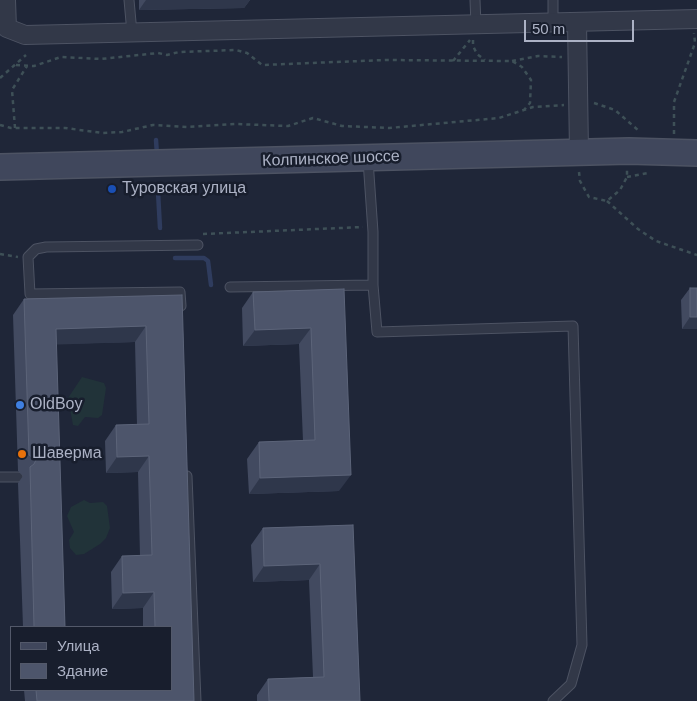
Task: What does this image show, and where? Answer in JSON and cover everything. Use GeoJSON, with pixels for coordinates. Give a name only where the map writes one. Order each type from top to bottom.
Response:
{"type":"FeatureCollection","features":[{"type":"Feature","properties":{"kind":"main road","name":"Колпинское шоссе"},"geometry":{"type":"LineString","coordinates":[[0,167],[579,152],[636,143],[678,146],[697,153]]}},
{"type":"Feature","properties":{"kind":"street"},"geometry":{"type":"LineString","coordinates":[[6,0],[7,28],[26,35],[695,19]]}},
{"type":"Feature","properties":{"kind":"street"},"geometry":{"type":"LineString","coordinates":[[577,22],[579,152]]}},
{"type":"Feature","properties":{"kind":"lane"},"geometry":{"type":"LineString","coordinates":[[129,0],[132,33]]}},
{"type":"Feature","properties":{"kind":"lane"},"geometry":{"type":"LineString","coordinates":[[476,0],[476,25]]}},
{"type":"Feature","properties":{"kind":"lane"},"geometry":{"type":"LineString","coordinates":[[553,0],[553,23]]}},
{"type":"Feature","properties":{"kind":"lane"},"geometry":{"type":"LineString","coordinates":[[368,158],[373,227],[373,285],[377,332],[573,326],[582,645],[571,684],[553,701]]}},
{"type":"Feature","properties":{"kind":"lane"},"geometry":{"type":"LineString","coordinates":[[181,312],[180,292],[30,294],[28,257],[36,249],[46,247],[198,245]]}},
{"type":"Feature","properties":{"kind":"lane"},"geometry":{"type":"LineString","coordinates":[[230,287],[373,285]]}},
{"type":"Feature","properties":{"kind":"lane"},"geometry":{"type":"LineString","coordinates":[[186,462],[196,701]]}},
{"type":"Feature","properties":{"kind":"lane"},"geometry":{"type":"LineString","coordinates":[[0,477],[18,477]]}},
{"type":"Feature","properties":{"kind":"path"},"geometry":{"type":"LineString","coordinates":[[678,146],[674,102],[695,43],[695,19]]}},
{"type":"Feature","properties":{"kind":"path"},"geometry":{"type":"LineString","coordinates":[[453,61],[473,35],[473,46],[486,61]]}},
{"type":"Feature","properties":{"kind":"path"},"geometry":{"type":"LineString","coordinates":[[16,65],[26,66],[61,57],[101,60],[158,53],[166,55],[179,52],[236,50],[247,53],[262,66],[385,60],[512,61],[538,56],[577,58]]}},
{"type":"Feature","properties":{"kind":"path"},"geometry":{"type":"LineString","coordinates":[[0,78],[26,55]]}},
{"type":"Feature","properties":{"kind":"path"},"geometry":{"type":"LineString","coordinates":[[512,61],[522,67],[531,80],[530,104],[523,112]]}},
{"type":"Feature","properties":{"kind":"path"},"geometry":{"type":"LineString","coordinates":[[15,128],[12,90],[26,66]]}},
{"type":"Feature","properties":{"kind":"path"},"geometry":{"type":"LineString","coordinates":[[0,125],[15,128],[65,128],[103,133],[122,132],[153,125],[236,124],[288,126],[313,118],[342,126],[389,128],[500,118],[523,112],[533,107],[597,103],[615,110],[632,123],[636,143],[627,177],[620,190],[607,201]]}},
{"type":"Feature","properties":{"kind":"path"},"geometry":{"type":"LineString","coordinates":[[579,152],[580,181],[589,196],[607,201],[638,229],[656,241],[697,254]]}},
{"type":"Feature","properties":{"kind":"path"},"geometry":{"type":"LineString","coordinates":[[182,245],[201,234],[373,227]]}},
{"type":"Feature","properties":{"kind":"path"},"geometry":{"type":"LineString","coordinates":[[0,254],[28,257]]}},
{"type":"Feature","properties":{"kind":"shaded area"},"geometry":{"type":"Polygon","coordinates":[[[82,377],[104,383],[106,388],[102,415],[98,418],[85,417],[78,426],[73,425],[68,398],[82,377]]]}},
{"type":"Feature","properties":{"kind":"shaded area"},"geometry":{"type":"Polygon","coordinates":[[[84,500],[90,503],[103,502],[107,506],[110,528],[106,538],[100,544],[84,554],[76,555],[70,548],[69,540],[74,532],[67,516],[71,507],[84,500]]]}},
{"type":"Feature","properties":{"kind":"building"},"geometry":{"type":"Polygon","coordinates":[[[690,288],[697,288],[697,317],[690,317],[690,288]]]}},
{"type":"Feature","properties":{"kind":"building"},"geometry":{"type":"Polygon","coordinates":[[[344,289],[351,475],[260,478],[259,442],[315,440],[311,328],[255,330],[253,292],[344,289]]]}},
{"type":"Feature","properties":{"kind":"building"},"geometry":{"type":"Polygon","coordinates":[[[182,295],[194,701],[37,701],[36,691],[172,691],[172,626],[155,626],[154,592],[123,593],[122,556],[152,555],[149,456],[117,457],[116,425],[149,424],[146,326],[56,329],[65,626],[34,626],[30,467],[36,460],[29,455],[24,299],[182,295]]]}},
{"type":"Feature","properties":{"kind":"building"},"geometry":{"type":"Polygon","coordinates":[[[353,525],[360,701],[269,701],[268,679],[324,677],[320,564],[264,566],[263,528],[353,525]]]}},
{"type":"Feature","properties":{"kind":"waterway"},"geometry":{"type":"LineString","coordinates":[[156,140],[157,155]]}},
{"type":"Feature","properties":{"kind":"waterway"},"geometry":{"type":"LineString","coordinates":[[158,192],[160,228]]}},
{"type":"Feature","properties":{"kind":"waterway"},"geometry":{"type":"LineString","coordinates":[[175,258],[204,258],[208,261],[211,285]]}},
{"type":"Feature","properties":{"kind":"place","name":"Туровская улица"},"geometry":{"type":"Point","coordinates":[112,189]}},
{"type":"Feature","properties":{"kind":"place","name":"OldBoy"},"geometry":{"type":"Point","coordinates":[20,405]}},
{"type":"Feature","properties":{"kind":"place","name":"Шаверма"},"geometry":{"type":"Point","coordinates":[22,454]}}]}
